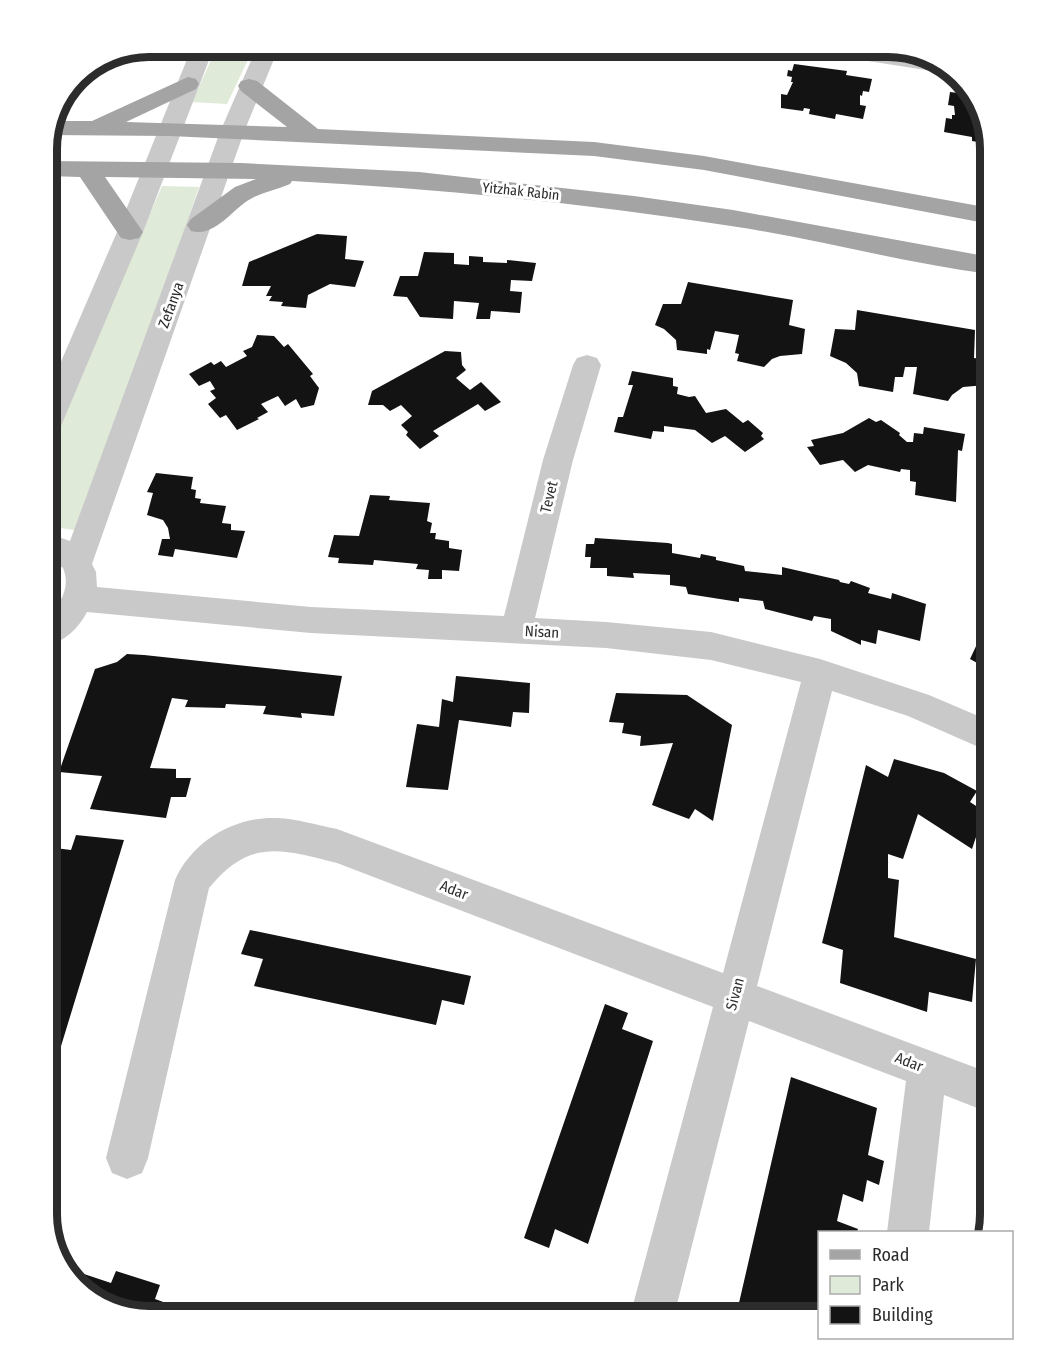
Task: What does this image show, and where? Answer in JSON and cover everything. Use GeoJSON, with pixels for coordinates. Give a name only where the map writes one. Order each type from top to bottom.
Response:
{"type":"FeatureCollection","features":[{"type":"Feature","properties":{"kind":"main road"},"geometry":{"type":"LineString","coordinates":[[94,128],[188,84]]}},
{"type":"Feature","properties":{"kind":"main road"},"geometry":{"type":"LineString","coordinates":[[249,86],[311,135]]}},
{"type":"Feature","properties":{"kind":"main road"},"geometry":{"type":"LineString","coordinates":[[60,128],[170,129],[594,149],[704,163],[980,214]]}},
{"type":"Feature","properties":{"kind":"main road","name":"Yitzhak Rabin"},"geometry":{"type":"LineString","coordinates":[[57,169],[295,173],[419,180],[634,204],[733,218],[980,264]]}},
{"type":"Feature","properties":{"kind":"main road"},"geometry":{"type":"LineString","coordinates":[[87,169],[130,231]]}},
{"type":"Feature","properties":{"kind":"main road"},"geometry":{"type":"LineString","coordinates":[[200,225],[244,192],[295,173]]}},
{"type":"Feature","properties":{"kind":"street"},"geometry":{"type":"LineString","coordinates":[[57,403],[130,231],[199,57]]}},
{"type":"Feature","properties":{"kind":"street","name":"Zefanya"},"geometry":{"type":"LineString","coordinates":[[77,564],[232,132],[263,57]]}},
{"type":"Feature","properties":{"kind":"street"},"geometry":{"type":"LineString","coordinates":[[887,57],[914,61]]}},
{"type":"Feature","properties":{"kind":"street","name":"Tevet"},"geometry":{"type":"LineString","coordinates":[[516,631],[558,460],[587,365]]}},
{"type":"Feature","properties":{"kind":"street"},"geometry":{"type":"LineString","coordinates":[[57,549],[66,553],[77,564],[83,580],[80,598],[57,628]]}},
{"type":"Feature","properties":{"kind":"street","name":"Nisan"},"geometry":{"type":"LineString","coordinates":[[80,598],[311,620],[606,636],[711,646],[820,673],[917,705],[980,732]]}},
{"type":"Feature","properties":{"kind":"street","name":"Sivan"},"geometry":{"type":"LineString","coordinates":[[655,1306],[820,673]]}},
{"type":"Feature","properties":{"kind":"street","name":"Adar"},"geometry":{"type":"LineString","coordinates":[[127,1158],[194,880],[219,852],[255,834],[292,836],[337,846],[980,1089]]}},
{"type":"Feature","properties":{"kind":"street"},"geometry":{"type":"LineString","coordinates":[[908,1231],[927,1069]]}},
{"type":"Feature","properties":{"kind":"green space"},"geometry":{"type":"Polygon","coordinates":[[[212,57],[249,57],[227,104],[192,102],[212,57]]]}},
{"type":"Feature","properties":{"kind":"green space"},"geometry":{"type":"Polygon","coordinates":[[[162,186],[199,187],[81,531],[57,527],[57,429],[162,186]]]}},
{"type":"Feature","properties":{"kind":"building"},"geometry":{"type":"Polygon","coordinates":[[[794,64],[847,71],[846,75],[872,79],[869,92],[863,91],[862,96],[860,95],[860,105],[866,106],[863,119],[836,114],[835,119],[809,114],[810,109],[804,108],[803,111],[781,108],[781,94],[787,95],[793,82],[791,82],[792,77],[787,76],[788,70],[792,71],[794,64]]]}},
{"type":"Feature","properties":{"kind":"building"},"geometry":{"type":"Polygon","coordinates":[[[950,92],[961,93],[977,125],[979,142],[972,141],[972,137],[944,132],[946,118],[952,119],[952,115],[955,115],[954,106],[948,105],[950,92]]]}},
{"type":"Feature","properties":{"kind":"building"},"geometry":{"type":"Polygon","coordinates":[[[317,234],[347,236],[345,259],[364,261],[355,287],[330,284],[308,295],[306,308],[281,306],[283,302],[269,301],[272,296],[266,296],[271,286],[242,286],[249,262],[317,234]]]}},
{"type":"Feature","properties":{"kind":"building"},"geometry":{"type":"Polygon","coordinates":[[[424,252],[454,253],[454,264],[469,265],[469,256],[483,257],[483,262],[507,263],[507,260],[536,263],[532,281],[511,280],[510,291],[522,292],[520,313],[491,311],[490,319],[476,319],[479,303],[454,301],[453,319],[420,317],[407,297],[393,296],[400,276],[418,276],[424,252]]]}},
{"type":"Feature","properties":{"kind":"building"},"geometry":{"type":"Polygon","coordinates":[[[688,282],[793,300],[789,325],[805,329],[802,354],[780,356],[772,359],[764,367],[737,361],[739,354],[735,353],[739,335],[715,331],[707,354],[677,350],[676,340],[664,329],[655,325],[663,304],[681,304],[688,282]]]}},
{"type":"Feature","properties":{"kind":"building"},"geometry":{"type":"Polygon","coordinates":[[[857,310],[975,330],[974,358],[980,359],[980,386],[963,387],[948,401],[913,394],[917,367],[905,367],[903,377],[895,377],[893,392],[859,386],[857,373],[846,363],[830,356],[835,329],[855,330],[857,310]]]}},
{"type":"Feature","properties":{"kind":"building"},"geometry":{"type":"Polygon","coordinates":[[[257,335],[274,336],[284,347],[288,344],[313,374],[310,376],[319,388],[314,405],[301,408],[296,399],[285,406],[278,396],[261,404],[268,412],[237,430],[226,415],[220,418],[208,404],[216,398],[210,391],[215,389],[210,381],[199,386],[189,374],[211,362],[214,365],[221,361],[226,367],[247,356],[243,351],[252,347],[257,335]]]}},
{"type":"Feature","properties":{"kind":"building"},"geometry":{"type":"Polygon","coordinates":[[[445,351],[461,352],[462,365],[466,370],[456,378],[470,390],[481,382],[501,402],[485,411],[478,404],[433,431],[439,436],[420,449],[406,435],[408,432],[401,425],[412,416],[401,405],[390,411],[383,405],[368,405],[372,391],[445,351]]]}},
{"type":"Feature","properties":{"kind":"building"},"geometry":{"type":"Polygon","coordinates":[[[632,371],[673,378],[673,386],[678,387],[677,394],[695,396],[706,413],[726,409],[743,423],[748,420],[763,433],[761,436],[764,439],[745,452],[725,436],[712,443],[695,430],[664,426],[664,432],[653,431],[651,439],[614,432],[618,417],[623,417],[633,385],[628,385],[632,371]]]}},
{"type":"Feature","properties":{"kind":"building"},"geometry":{"type":"Polygon","coordinates":[[[869,418],[876,422],[881,420],[900,433],[899,435],[907,442],[913,442],[914,433],[923,434],[924,427],[965,434],[962,451],[958,450],[956,502],[915,495],[916,482],[910,481],[910,470],[901,469],[900,472],[868,465],[855,472],[843,460],[820,465],[807,447],[814,446],[811,440],[843,433],[869,418]]]}},
{"type":"Feature","properties":{"kind":"building"},"geometry":{"type":"Polygon","coordinates":[[[156,473],[193,477],[191,489],[196,490],[195,498],[201,499],[200,503],[226,506],[222,523],[231,524],[231,530],[245,531],[237,558],[175,549],[173,557],[158,555],[162,539],[170,539],[168,528],[163,520],[147,515],[153,493],[147,492],[156,473]]]}},
{"type":"Feature","properties":{"kind":"building"},"geometry":{"type":"Polygon","coordinates":[[[370,495],[390,496],[389,500],[430,503],[427,521],[432,523],[430,533],[436,533],[435,539],[449,541],[449,548],[462,550],[459,571],[442,570],[442,579],[428,579],[429,570],[416,569],[418,564],[374,560],[373,565],[338,563],[339,558],[328,557],[334,535],[359,536],[370,495]]]}},
{"type":"Feature","properties":{"kind":"building"},"geometry":{"type":"Polygon","coordinates":[[[595,538],[668,543],[672,544],[672,553],[700,558],[701,554],[716,557],[716,560],[744,566],[745,571],[782,575],[782,567],[849,584],[851,581],[870,588],[868,593],[891,599],[892,593],[926,604],[920,641],[878,630],[876,644],[861,640],[861,645],[831,631],[831,619],[814,616],[812,621],[765,609],[763,601],[739,598],[739,602],[688,594],[686,587],[670,585],[670,575],[633,573],[634,578],[607,576],[607,568],[590,568],[591,557],[585,557],[586,544],[594,544],[595,538]]]}},
{"type":"Feature","properties":{"kind":"building"},"geometry":{"type":"Polygon","coordinates":[[[980,638],[980,664],[970,659],[980,638]]]}},
{"type":"Feature","properties":{"kind":"building"},"geometry":{"type":"Polygon","coordinates":[[[127,654],[342,676],[334,716],[301,713],[302,718],[263,714],[266,706],[226,704],[225,708],[185,707],[188,700],[172,698],[150,768],[176,769],[176,778],[191,778],[186,797],[171,797],[166,818],[90,809],[102,776],[59,772],[95,669],[117,662],[127,654]]]}},
{"type":"Feature","properties":{"kind":"building"},"geometry":{"type":"Polygon","coordinates":[[[456,676],[530,683],[529,713],[513,712],[511,727],[459,720],[448,790],[406,787],[417,724],[439,727],[442,699],[453,702],[456,676]]]}},
{"type":"Feature","properties":{"kind":"building"},"geometry":{"type":"Polygon","coordinates":[[[616,693],[687,695],[732,725],[713,821],[695,809],[689,819],[652,805],[673,743],[640,746],[641,736],[622,733],[624,723],[609,722],[616,693]]]}},
{"type":"Feature","properties":{"kind":"building"},"geometry":{"type":"Polygon","coordinates":[[[894,759],[944,773],[977,791],[970,802],[980,808],[980,840],[976,837],[972,849],[918,814],[903,859],[888,854],[888,878],[899,880],[894,937],[976,959],[972,1002],[929,992],[927,1012],[840,983],[843,950],[822,943],[866,765],[888,777],[894,759]]]}},
{"type":"Feature","properties":{"kind":"building"},"geometry":{"type":"Polygon","coordinates":[[[76,835],[124,840],[57,1059],[57,848],[71,850],[76,835]]]}},
{"type":"Feature","properties":{"kind":"building"},"geometry":{"type":"Polygon","coordinates":[[[250,930],[471,976],[464,1005],[442,1000],[436,1025],[254,986],[263,959],[241,954],[250,930]]]}},
{"type":"Feature","properties":{"kind":"building"},"geometry":{"type":"Polygon","coordinates":[[[605,1004],[628,1013],[622,1029],[653,1041],[588,1244],[555,1229],[549,1248],[524,1238],[605,1004]]]}},
{"type":"Feature","properties":{"kind":"building"},"geometry":{"type":"Polygon","coordinates":[[[791,1077],[877,1108],[868,1155],[884,1161],[879,1185],[867,1180],[863,1202],[843,1194],[837,1221],[858,1229],[857,1231],[818,1231],[818,1306],[738,1306],[791,1077]]]}},
{"type":"Feature","properties":{"kind":"building"},"geometry":{"type":"Polygon","coordinates":[[[116,1271],[160,1285],[155,1299],[174,1306],[149,1306],[120,1301],[98,1290],[78,1272],[111,1283],[116,1271]]]}}]}
